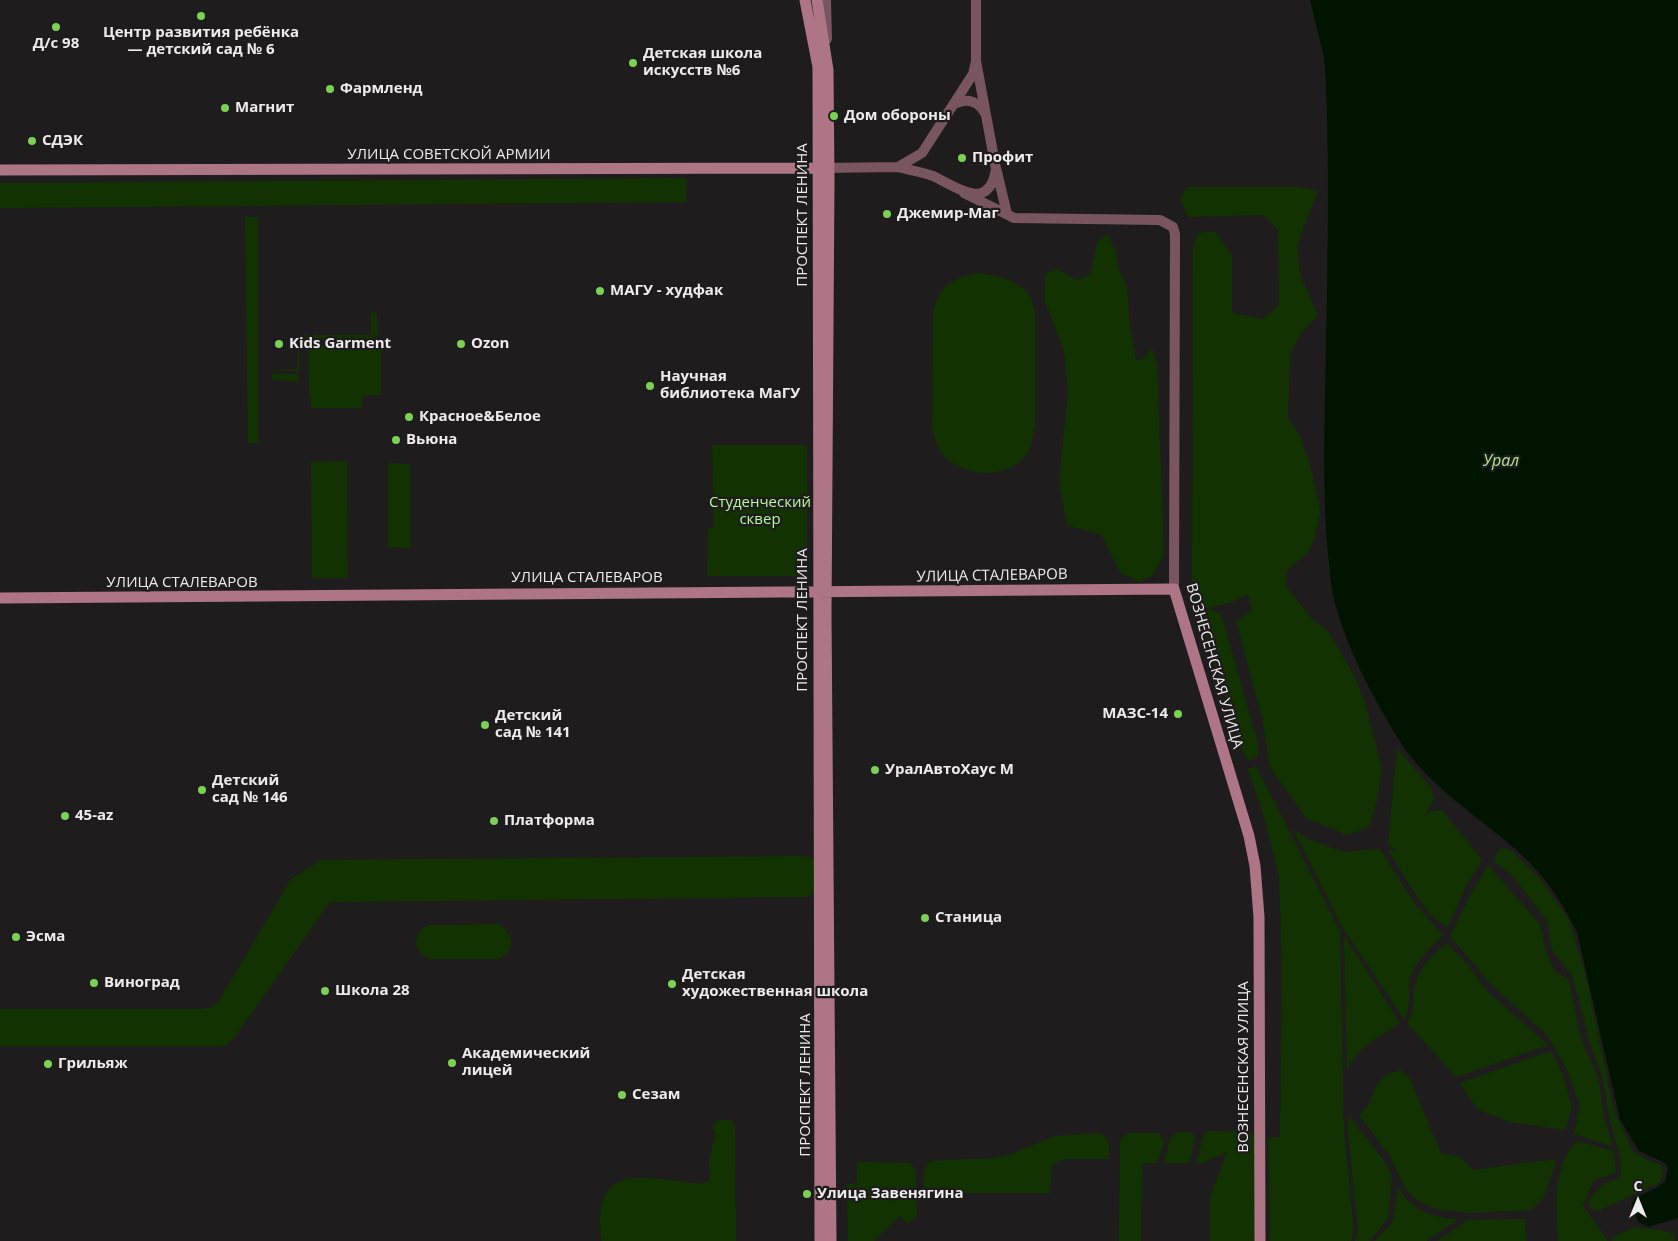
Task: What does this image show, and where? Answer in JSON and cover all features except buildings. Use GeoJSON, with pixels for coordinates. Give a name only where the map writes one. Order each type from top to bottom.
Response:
{"type":"FeatureCollection","features":[{"type":"Feature","properties":{"kind":"main road","name":"ПРОСПЕКТ ЛЕНИНА"},"geometry":{"type":"LineString","coordinates":[[806,0],[818,67],[823,168]]}},
{"type":"Feature","properties":{"kind":"main road","name":"ПРОСПЕКТ ЛЕНИНА"},"geometry":{"type":"LineString","coordinates":[[817,0],[828,70],[823,168],[820,1241]]}},
{"type":"Feature","properties":{"kind":"main road","name":"УЛИЦА СОВЕТСКОЙ АРМИИ"},"geometry":{"type":"LineString","coordinates":[[0,170],[823,168]]}},
{"type":"Feature","properties":{"kind":"main road","name":"УЛИЦА СТАЛЕВАРОВ"},"geometry":{"type":"LineString","coordinates":[[0,598],[280,598],[499,593],[822,593],[1174,589]]}},
{"type":"Feature","properties":{"kind":"main road","name":"ВОЗНЕСЕНСКАЯ УЛИЦА"},"geometry":{"type":"LineString","coordinates":[[1174,589],[1249,836],[1255,866],[1259,916],[1260,1241]]}},
{"type":"Feature","properties":{"kind":"main road","name":"ПРОСПЕКТ ЛЕНИНА"},"geometry":{"type":"LineString","coordinates":[[822,593],[831,1241]]}},
{"type":"Feature","properties":{"kind":"street"},"geometry":{"type":"LineString","coordinates":[[826,0],[828,70]]}},
{"type":"Feature","properties":{"kind":"street"},"geometry":{"type":"LineString","coordinates":[[976,0],[976,61],[996,169],[1011,216]]}},
{"type":"Feature","properties":{"kind":"street"},"geometry":{"type":"LineString","coordinates":[[898,167],[922,153],[957,102],[973,74],[976,61]]}},
{"type":"Feature","properties":{"kind":"street"},"geometry":{"type":"LineString","coordinates":[[957,102],[968,100],[978,104],[986,115]]}},
{"type":"Feature","properties":{"kind":"street"},"geometry":{"type":"LineString","coordinates":[[922,153],[925,170],[931,175],[1011,216]]}},
{"type":"Feature","properties":{"kind":"street","name":"УЛИЦА СОВЕТСКОЙ АРМИИ"},"geometry":{"type":"LineString","coordinates":[[823,168],[898,167]]}},
{"type":"Feature","properties":{"kind":"street"},"geometry":{"type":"LineString","coordinates":[[898,167],[931,175]]}},
{"type":"Feature","properties":{"kind":"street"},"geometry":{"type":"LineString","coordinates":[[964,193],[985,192],[992,186],[996,169]]}},
{"type":"Feature","properties":{"kind":"street","name":"ВОЗНЕСЕНСКАЯ УЛИЦА"},"geometry":{"type":"LineString","coordinates":[[1011,216],[1160,220],[1173,227],[1175,234],[1174,589]]}},
{"type":"Feature","properties":{"kind":"green space"},"geometry":{"type":"Polygon","coordinates":[[[686,178],[686,202],[0,208],[0,183],[686,178]]]}},
{"type":"Feature","properties":{"kind":"green space"},"geometry":{"type":"Polygon","coordinates":[[[1188,187],[1299,187],[1318,191],[1297,245],[1300,274],[1318,315],[1301,333],[1290,354],[1288,417],[1300,436],[1310,464],[1320,510],[1315,537],[1307,554],[1287,570],[1286,586],[1312,619],[1329,632],[1355,678],[1365,703],[1382,770],[1377,801],[1369,827],[1347,835],[1306,818],[1270,767],[1263,721],[1236,621],[1252,611],[1248,594],[1232,602],[1200,610],[1192,583],[1193,249],[1198,233],[1215,231],[1232,256],[1232,313],[1263,319],[1279,305],[1278,230],[1264,215],[1188,217],[1180,198],[1188,187]]]}},
{"type":"Feature","properties":{"kind":"green space"},"geometry":{"type":"Polygon","coordinates":[[[245,217],[258,217],[258,443],[248,443],[245,217]]]}},
{"type":"Feature","properties":{"kind":"green space"},"geometry":{"type":"Polygon","coordinates":[[[1108,235],[1115,249],[1119,270],[1127,286],[1130,328],[1136,360],[1142,360],[1152,348],[1157,364],[1164,553],[1153,575],[1139,582],[1120,572],[1102,535],[1067,525],[1059,482],[1068,392],[1064,351],[1045,301],[1045,274],[1057,269],[1077,280],[1090,275],[1097,242],[1108,235]]]}},
{"type":"Feature","properties":{"kind":"green space"},"geometry":{"type":"Polygon","coordinates":[[[978,273],[1000,277],[1021,287],[1031,298],[1035,314],[1035,426],[1031,445],[1026,455],[1018,463],[1008,469],[986,473],[974,472],[963,468],[944,456],[938,446],[932,428],[933,312],[939,296],[948,285],[961,278],[978,273]]]}},
{"type":"Feature","properties":{"kind":"green space"},"geometry":{"type":"Polygon","coordinates":[[[371,310],[377,315],[378,335],[371,339],[300,339],[299,371],[272,371],[297,369],[298,335],[371,335],[371,310]]]}},
{"type":"Feature","properties":{"kind":"green space"},"geometry":{"type":"Polygon","coordinates":[[[381,345],[381,395],[362,395],[362,408],[311,408],[308,346],[381,345]]]}},
{"type":"Feature","properties":{"kind":"green space"},"geometry":{"type":"Polygon","coordinates":[[[272,374],[298,374],[299,380],[296,382],[272,379],[272,374]]]}},
{"type":"Feature","properties":{"kind":"green space","name":"Студенческий сквер"},"geometry":{"type":"Polygon","coordinates":[[[712,445],[807,445],[807,576],[707,576],[708,528],[714,528],[712,445]]]}},
{"type":"Feature","properties":{"kind":"green space"},"geometry":{"type":"Polygon","coordinates":[[[347,461],[348,578],[312,578],[311,462],[347,461]]]}},
{"type":"Feature","properties":{"kind":"green space"},"geometry":{"type":"Polygon","coordinates":[[[388,463],[410,464],[410,548],[388,547],[388,463]]]}},
{"type":"Feature","properties":{"kind":"green space"},"geometry":{"type":"Polygon","coordinates":[[[1210,609],[1220,614],[1224,624],[1258,743],[1258,754],[1254,759],[1248,760],[1243,752],[1199,615],[1201,611],[1210,609]]]}},
{"type":"Feature","properties":{"kind":"green space"},"geometry":{"type":"Polygon","coordinates":[[[1397,748],[1432,789],[1434,799],[1424,817],[1430,812],[1442,810],[1482,860],[1466,886],[1448,927],[1439,922],[1423,904],[1388,850],[1398,850],[1388,845],[1397,748]]]}},
{"type":"Feature","properties":{"kind":"green space"},"geometry":{"type":"Polygon","coordinates":[[[1256,766],[1340,931],[1344,1131],[1354,1231],[1351,1241],[1270,1241],[1268,1138],[1280,1137],[1282,969],[1279,876],[1264,817],[1248,769],[1256,766]]]}},
{"type":"Feature","properties":{"kind":"green space"},"geometry":{"type":"Polygon","coordinates":[[[1293,829],[1308,839],[1344,852],[1380,849],[1415,904],[1443,935],[1414,969],[1409,982],[1409,1006],[1404,1019],[1344,930],[1293,829]]]}},
{"type":"Feature","properties":{"kind":"green space"},"geometry":{"type":"Polygon","coordinates":[[[1501,848],[1511,850],[1540,879],[1568,918],[1585,973],[1614,1111],[1633,1151],[1643,1158],[1661,1165],[1663,1174],[1659,1183],[1600,1210],[1592,1210],[1588,1201],[1604,1184],[1621,1177],[1620,1157],[1610,1121],[1602,1076],[1589,1041],[1573,977],[1552,950],[1547,921],[1513,876],[1493,860],[1501,848]]]}},
{"type":"Feature","properties":{"kind":"green space"},"geometry":{"type":"Polygon","coordinates":[[[804,856],[814,860],[814,890],[813,894],[808,897],[330,902],[234,1038],[225,1046],[0,1046],[0,1009],[201,1009],[213,1007],[219,1001],[291,879],[321,860],[804,856]]]}},
{"type":"Feature","properties":{"kind":"green space"},"geometry":{"type":"Polygon","coordinates":[[[1488,865],[1540,924],[1546,952],[1554,970],[1569,980],[1580,1036],[1599,1080],[1604,1117],[1613,1147],[1574,1134],[1580,1106],[1567,1070],[1548,1036],[1490,983],[1450,936],[1488,865]]]}},
{"type":"Feature","properties":{"kind":"green space"},"geometry":{"type":"Polygon","coordinates":[[[499,924],[508,932],[511,942],[508,951],[499,959],[429,959],[419,951],[416,942],[419,932],[429,925],[499,924]]]}},
{"type":"Feature","properties":{"kind":"green space"},"geometry":{"type":"Polygon","coordinates":[[[1344,936],[1400,1023],[1363,1049],[1347,1071],[1344,936]]]}},
{"type":"Feature","properties":{"kind":"green space"},"geometry":{"type":"Polygon","coordinates":[[[1447,943],[1471,969],[1486,990],[1548,1045],[1456,1077],[1407,1023],[1412,1012],[1415,984],[1420,972],[1437,951],[1447,943]]]}},
{"type":"Feature","properties":{"kind":"green space"},"geometry":{"type":"Polygon","coordinates":[[[1551,1051],[1563,1074],[1572,1108],[1565,1130],[1511,1122],[1478,1110],[1460,1083],[1551,1051]]]}},
{"type":"Feature","properties":{"kind":"green space"},"geometry":{"type":"Polygon","coordinates":[[[1400,1070],[1409,1077],[1441,1153],[1460,1157],[1473,1170],[1557,1159],[1543,1199],[1531,1210],[1471,1213],[1436,1209],[1417,1200],[1405,1188],[1390,1156],[1359,1115],[1365,1109],[1382,1079],[1400,1070]]]}},
{"type":"Feature","properties":{"kind":"green space"},"geometry":{"type":"Polygon","coordinates":[[[1348,1115],[1383,1159],[1392,1175],[1388,1218],[1370,1241],[1355,1241],[1358,1230],[1348,1134],[1348,1115]]]}},
{"type":"Feature","properties":{"kind":"green space"},"geometry":{"type":"Polygon","coordinates":[[[718,1120],[731,1120],[735,1126],[736,1241],[602,1241],[600,1215],[604,1197],[613,1186],[626,1180],[642,1178],[701,1184],[710,1180],[709,1164],[715,1132],[712,1127],[718,1120]]]}},
{"type":"Feature","properties":{"kind":"green space"},"geometry":{"type":"Polygon","coordinates":[[[1209,1131],[1250,1132],[1256,1136],[1255,1241],[1210,1241],[1210,1197],[1227,1152],[1200,1164],[1196,1163],[1203,1136],[1209,1131]]]}},
{"type":"Feature","properties":{"kind":"green space"},"geometry":{"type":"Polygon","coordinates":[[[1177,1132],[1190,1132],[1195,1136],[1190,1163],[1164,1163],[1170,1139],[1177,1132]]]}},
{"type":"Feature","properties":{"kind":"green space"},"geometry":{"type":"Polygon","coordinates":[[[1099,1133],[1106,1137],[1109,1147],[1109,1159],[1063,1159],[1052,1166],[1050,1193],[925,1193],[924,1171],[931,1161],[994,1158],[1009,1155],[1055,1136],[1099,1133]]]}},
{"type":"Feature","properties":{"kind":"green space"},"geometry":{"type":"Polygon","coordinates":[[[1128,1133],[1159,1133],[1164,1142],[1157,1163],[1142,1164],[1141,1241],[1119,1241],[1120,1144],[1121,1139],[1128,1133]]]}},
{"type":"Feature","properties":{"kind":"green space"},"geometry":{"type":"Polygon","coordinates":[[[1577,1141],[1614,1151],[1616,1173],[1594,1180],[1583,1205],[1608,1241],[1558,1241],[1557,1188],[1559,1175],[1569,1151],[1577,1141]]]}},
{"type":"Feature","properties":{"kind":"green space"},"geometry":{"type":"Polygon","coordinates":[[[857,1162],[910,1163],[916,1171],[917,1216],[908,1224],[900,1216],[874,1241],[848,1241],[847,1184],[857,1183],[857,1162]]]}},
{"type":"Feature","properties":{"kind":"green space"},"geometry":{"type":"Polygon","coordinates":[[[1398,1187],[1409,1202],[1424,1212],[1440,1217],[1459,1219],[1426,1241],[1375,1241],[1393,1222],[1398,1187]]]}},
{"type":"Feature","properties":{"kind":"green space"},"geometry":{"type":"Polygon","coordinates":[[[1525,1219],[1526,1241],[1437,1241],[1468,1220],[1525,1219]]]}},
{"type":"Feature","properties":{"kind":"green space"},"geometry":{"type":"Polygon","coordinates":[[[1634,1227],[1670,1233],[1675,1235],[1674,1241],[1612,1241],[1612,1238],[1634,1227]]]}},
{"type":"Feature","properties":{"kind":"water","name":"Урал"},"geometry":{"type":"Polygon","coordinates":[[[1310,0],[1678,0],[1678,1218],[1648,1227],[1638,1222],[1631,1205],[1635,1198],[1658,1187],[1665,1181],[1668,1168],[1665,1163],[1639,1151],[1620,1120],[1577,932],[1556,896],[1530,863],[1442,789],[1410,756],[1388,722],[1363,675],[1348,643],[1335,603],[1326,534],[1325,494],[1324,435],[1328,200],[1326,84],[1324,57],[1310,0]]]}},
{"type":"Feature","properties":{"kind":"place","name":"Центр развития ребёнка — детский сад № 6"},"geometry":{"type":"Point","coordinates":[201,16]}},
{"type":"Feature","properties":{"kind":"place","name":"Д/с 98"},"geometry":{"type":"Point","coordinates":[56,27]}},
{"type":"Feature","properties":{"kind":"place","name":"Детская школа искусств №6"},"geometry":{"type":"Point","coordinates":[633,63]}},
{"type":"Feature","properties":{"kind":"place","name":"Фармленд"},"geometry":{"type":"Point","coordinates":[330,89]}},
{"type":"Feature","properties":{"kind":"place","name":"Магнит"},"geometry":{"type":"Point","coordinates":[225,108]}},
{"type":"Feature","properties":{"kind":"place","name":"Дом обороны"},"geometry":{"type":"Point","coordinates":[834,116]}},
{"type":"Feature","properties":{"kind":"place","name":"СДЭК"},"geometry":{"type":"Point","coordinates":[32,141]}},
{"type":"Feature","properties":{"kind":"place","name":"Профит"},"geometry":{"type":"Point","coordinates":[962,158]}},
{"type":"Feature","properties":{"kind":"place","name":"Джемир-Маг"},"geometry":{"type":"Point","coordinates":[887,214]}},
{"type":"Feature","properties":{"kind":"place","name":"МАГУ - худфак"},"geometry":{"type":"Point","coordinates":[600,291]}},
{"type":"Feature","properties":{"kind":"place","name":"Kids Garment"},"geometry":{"type":"Point","coordinates":[279,344]}},
{"type":"Feature","properties":{"kind":"place","name":"Ozon"},"geometry":{"type":"Point","coordinates":[461,344]}},
{"type":"Feature","properties":{"kind":"place","name":"Научная библиотека МаГУ"},"geometry":{"type":"Point","coordinates":[650,386]}},
{"type":"Feature","properties":{"kind":"place","name":"Красное&Белое"},"geometry":{"type":"Point","coordinates":[409,417]}},
{"type":"Feature","properties":{"kind":"place","name":"Вьюна"},"geometry":{"type":"Point","coordinates":[396,440]}},
{"type":"Feature","properties":{"kind":"place","name":"МАЗС-14"},"geometry":{"type":"Point","coordinates":[1178,714]}},
{"type":"Feature","properties":{"kind":"place","name":"Детский сад № 141"},"geometry":{"type":"Point","coordinates":[485,725]}},
{"type":"Feature","properties":{"kind":"place","name":"УралАвтоХаус М"},"geometry":{"type":"Point","coordinates":[875,770]}},
{"type":"Feature","properties":{"kind":"place","name":"Детский сад № 146"},"geometry":{"type":"Point","coordinates":[202,790]}},
{"type":"Feature","properties":{"kind":"place","name":"45-az"},"geometry":{"type":"Point","coordinates":[65,816]}},
{"type":"Feature","properties":{"kind":"place","name":"Платформа"},"geometry":{"type":"Point","coordinates":[494,821]}},
{"type":"Feature","properties":{"kind":"place","name":"Станица"},"geometry":{"type":"Point","coordinates":[925,918]}},
{"type":"Feature","properties":{"kind":"place","name":"Эсма"},"geometry":{"type":"Point","coordinates":[16,937]}},
{"type":"Feature","properties":{"kind":"place","name":"Виноград"},"geometry":{"type":"Point","coordinates":[94,983]}},
{"type":"Feature","properties":{"kind":"place","name":"Детская художественная школа"},"geometry":{"type":"Point","coordinates":[672,984]}},
{"type":"Feature","properties":{"kind":"place","name":"Школа 28"},"geometry":{"type":"Point","coordinates":[325,991]}},
{"type":"Feature","properties":{"kind":"place","name":"Академический лицей"},"geometry":{"type":"Point","coordinates":[452,1063]}},
{"type":"Feature","properties":{"kind":"place","name":"Грильяж"},"geometry":{"type":"Point","coordinates":[48,1064]}},
{"type":"Feature","properties":{"kind":"place","name":"Сезам"},"geometry":{"type":"Point","coordinates":[622,1095]}},
{"type":"Feature","properties":{"kind":"place","name":"Улица Завенягина"},"geometry":{"type":"Point","coordinates":[807,1194]}}]}
